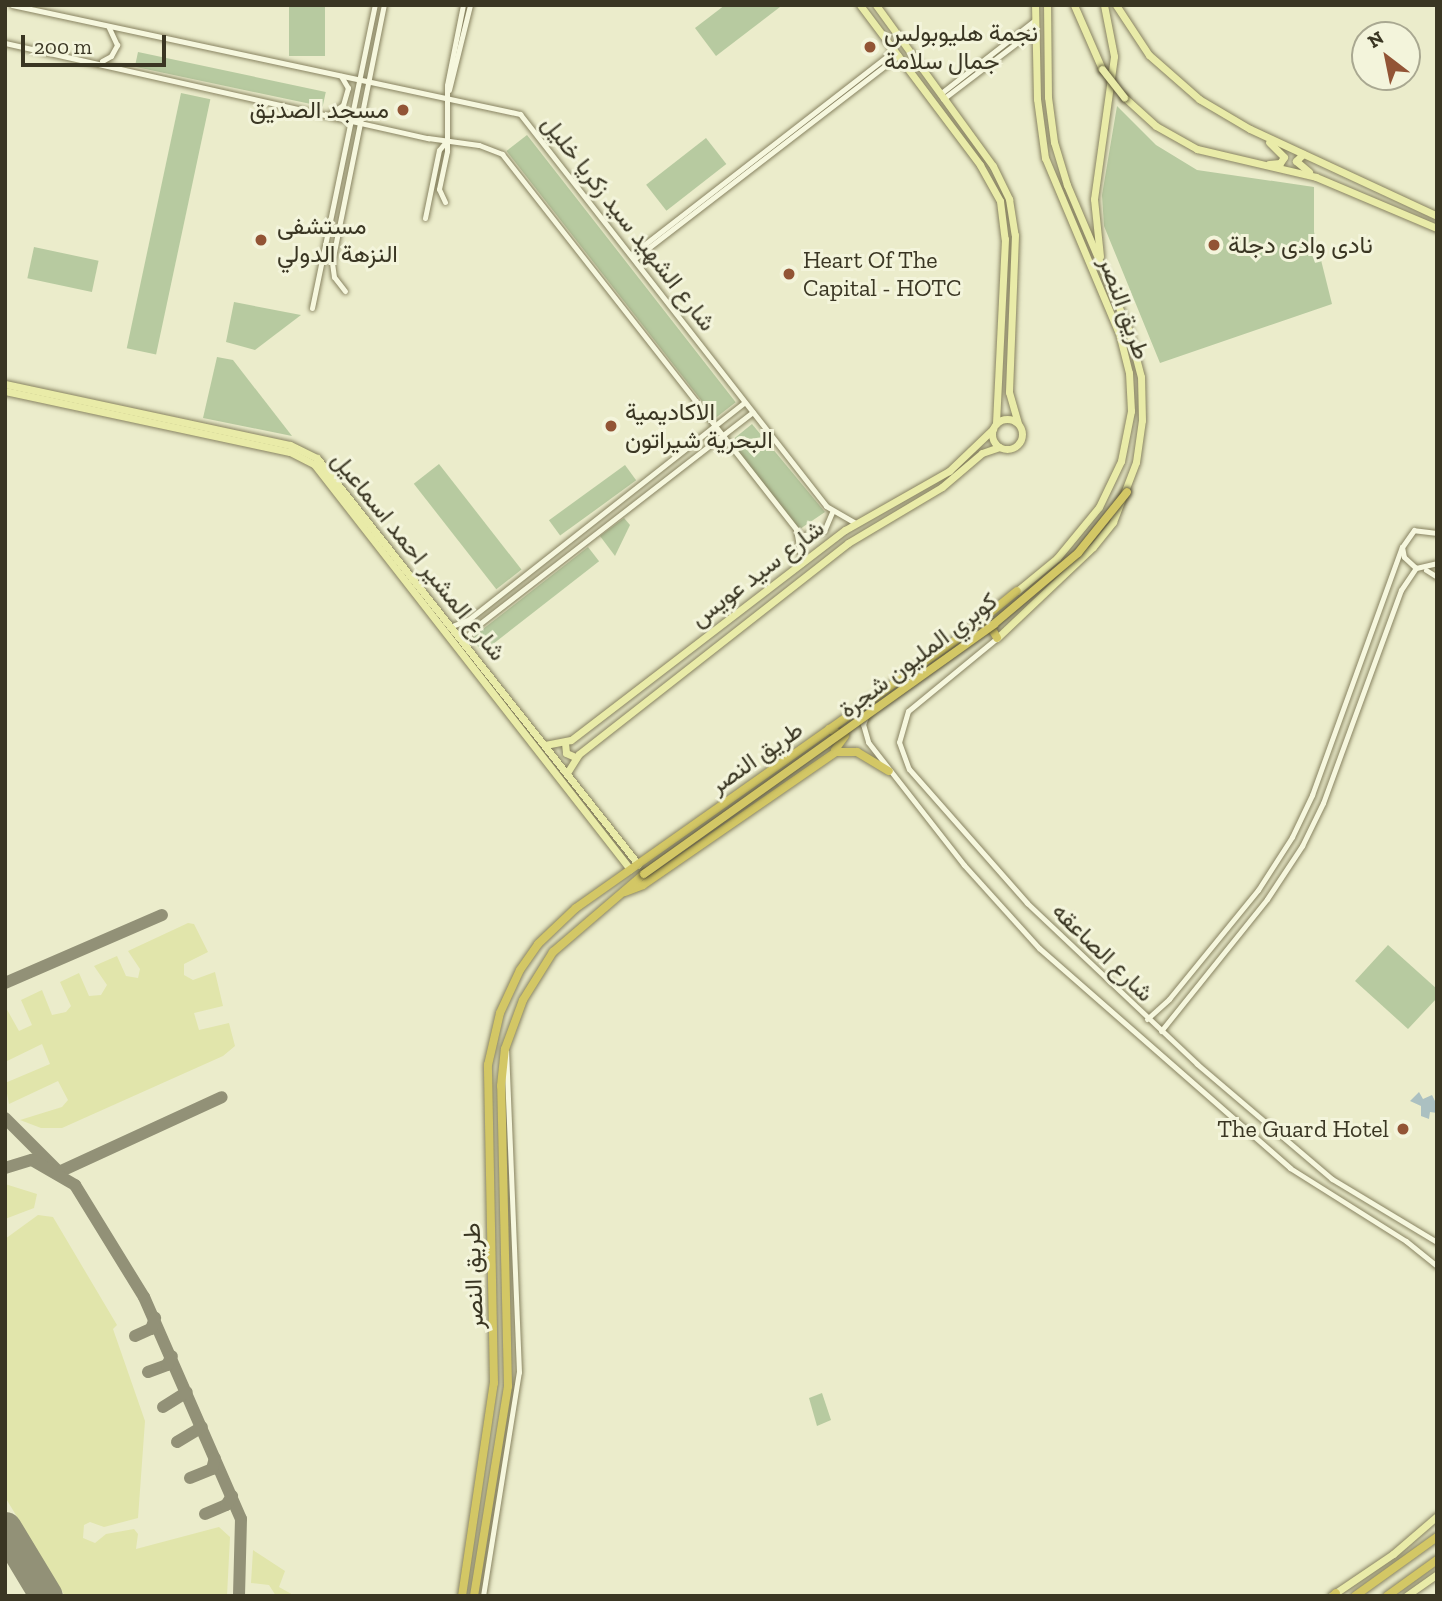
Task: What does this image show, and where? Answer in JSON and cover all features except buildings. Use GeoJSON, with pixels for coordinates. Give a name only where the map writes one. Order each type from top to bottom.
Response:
{"type":"FeatureCollection","features":[{"type":"Feature","properties":{"kind":"highway","name":"كوبري المليون شجرة"},"geometry":{"type":"LineString","coordinates":[[644,874],[984,632],[1078,553],[1127,492]]}},
{"type":"Feature","properties":{"kind":"highway","name":"طريق النصر"},"geometry":{"type":"LineString","coordinates":[[462,1596],[493,1399],[487,1239],[487,1076],[500,1013],[538,944],[576,908],[979,623],[1017,591]]}},
{"type":"Feature","properties":{"kind":"highway"},"geometry":{"type":"LineString","coordinates":[[979,623],[991,625],[997,638]]}},
{"type":"Feature","properties":{"kind":"highway"},"geometry":{"type":"LineString","coordinates":[[622,892],[643,885],[830,755],[845,738],[841,730],[830,729]]}},
{"type":"Feature","properties":{"kind":"highway"},"geometry":{"type":"LineString","coordinates":[[830,755],[852,750],[889,771]]}},
{"type":"Feature","properties":{"kind":"highway","name":"طريق النصر"},"geometry":{"type":"LineString","coordinates":[[474,1596],[506,1401],[511,1290],[500,1086],[505,1049],[523,1000],[542,967],[566,939],[644,874]]}},
{"type":"Feature","properties":{"kind":"highway"},"geometry":{"type":"LineString","coordinates":[[1354,1596],[1437,1537]]}},
{"type":"Feature","properties":{"kind":"highway"},"geometry":{"type":"LineString","coordinates":[[1387,1596],[1437,1560]]}},
{"type":"Feature","properties":{"kind":"main road"},"geometry":{"type":"LineString","coordinates":[[860,5],[985,173],[1003,212],[994,426],[999,447]]}},
{"type":"Feature","properties":{"kind":"main road"},"geometry":{"type":"LineString","coordinates":[[567,773],[575,757],[848,543],[942,487],[987,451],[1018,444],[1022,432],[1009,392],[1015,235],[1012,208],[998,174],[876,5]]}},
{"type":"Feature","properties":{"kind":"main road","name":"طريق النصر"},"geometry":{"type":"LineString","coordinates":[[1017,591],[1068,547],[1099,507],[1121,461],[1131,411],[1129,373],[1120,336],[1045,158],[1037,99],[1035,5]]}},
{"type":"Feature","properties":{"kind":"main road","name":"طريق النصر"},"geometry":{"type":"LineString","coordinates":[[997,638],[1093,547],[1127,492],[1140,441],[1141,377],[1129,331],[1067,185],[1054,142],[1048,97],[1047,5]]}},
{"type":"Feature","properties":{"kind":"main road"},"geometry":{"type":"LineString","coordinates":[[1074,5],[1102,69],[1124,97],[1156,126],[1185,143],[1251,164],[1316,177],[1437,228]]}},
{"type":"Feature","properties":{"kind":"main road"},"geometry":{"type":"LineString","coordinates":[[1101,261],[1094,199],[1114,56],[1104,5]]}},
{"type":"Feature","properties":{"kind":"main road"},"geometry":{"type":"LineString","coordinates":[[1116,5],[1162,69],[1199,99],[1250,129],[1437,216]]}},
{"type":"Feature","properties":{"kind":"main road"},"geometry":{"type":"LineString","coordinates":[[1250,129],[1284,156],[1276,164],[1251,164]]}},
{"type":"Feature","properties":{"kind":"main road"},"geometry":{"type":"LineString","coordinates":[[1304,154],[1297,156],[1297,163],[1316,177]]}},
{"type":"Feature","properties":{"kind":"main road","name":"شارع المشير احمد اسماعيل"},"geometry":{"type":"LineString","coordinates":[[5,384],[290,452],[314,464],[508,704],[545,745],[628,850],[634,866]]}},
{"type":"Feature","properties":{"kind":"main road","name":"شارع المشير احمد اسماعيل"},"geometry":{"type":"LineString","coordinates":[[5,391],[71,401],[290,445],[311,454],[330,470],[452,626],[620,856],[634,866]]}},
{"type":"Feature","properties":{"kind":"main road"},"geometry":{"type":"LineString","coordinates":[[994,426],[1005,419],[1018,423]]}},
{"type":"Feature","properties":{"kind":"main road","name":"شارع سيد عويس"},"geometry":{"type":"LineString","coordinates":[[565,743],[856,523],[942,476],[994,426]]}},
{"type":"Feature","properties":{"kind":"main road"},"geometry":{"type":"LineString","coordinates":[[983,439],[987,451]]}},
{"type":"Feature","properties":{"kind":"main road"},"geometry":{"type":"LineString","coordinates":[[545,745],[565,743],[566,753],[575,757]]}},
{"type":"Feature","properties":{"kind":"main road"},"geometry":{"type":"LineString","coordinates":[[620,856],[628,850]]}},
{"type":"Feature","properties":{"kind":"main road"},"geometry":{"type":"LineString","coordinates":[[1334,1595],[1383,1562],[1437,1516]]}},
{"type":"Feature","properties":{"kind":"main road"},"geometry":{"type":"LineString","coordinates":[[1406,1596],[1437,1574]]}},
{"type":"Feature","properties":{"kind":"street","name":"شارع الشهيد سيد زكريا خليل"},"geometry":{"type":"LineString","coordinates":[[12,5],[32,7],[107,27],[341,76],[448,94],[523,116],[832,512],[856,523]]}},
{"type":"Feature","properties":{"kind":"street"},"geometry":{"type":"LineString","coordinates":[[46,5],[48,13]]}},
{"type":"Feature","properties":{"kind":"street"},"geometry":{"type":"LineString","coordinates":[[312,308],[321,276],[375,5]]}},
{"type":"Feature","properties":{"kind":"street"},"geometry":{"type":"LineString","coordinates":[[345,291],[334,277],[332,262],[384,5]]}},
{"type":"Feature","properties":{"kind":"street"},"geometry":{"type":"LineString","coordinates":[[425,218],[428,193],[444,142],[448,94],[463,5]]}},
{"type":"Feature","properties":{"kind":"street"},"geometry":{"type":"LineString","coordinates":[[448,94],[470,5]]}},
{"type":"Feature","properties":{"kind":"street"},"geometry":{"type":"LineString","coordinates":[[941,97],[1035,24]]}},
{"type":"Feature","properties":{"kind":"street"},"geometry":{"type":"LineString","coordinates":[[99,62],[116,49],[116,36],[107,27]]}},
{"type":"Feature","properties":{"kind":"street"},"geometry":{"type":"LineString","coordinates":[[5,43],[330,114],[444,142],[486,147],[505,157],[800,536],[802,563]]}},
{"type":"Feature","properties":{"kind":"street"},"geometry":{"type":"LineString","coordinates":[[633,257],[897,53]]}},
{"type":"Feature","properties":{"kind":"street"},"geometry":{"type":"LineString","coordinates":[[330,114],[343,105],[348,88],[341,76]]}},
{"type":"Feature","properties":{"kind":"street"},"geometry":{"type":"LineString","coordinates":[[444,142],[447,151],[440,195],[445,202]]}},
{"type":"Feature","properties":{"kind":"street"},"geometry":{"type":"LineString","coordinates":[[428,193],[440,195]]}},
{"type":"Feature","properties":{"kind":"street"},"geometry":{"type":"LineString","coordinates":[[321,276],[334,277]]}},
{"type":"Feature","properties":{"kind":"street"},"geometry":{"type":"LineString","coordinates":[[452,626],[467,620],[528,574],[745,402]]}},
{"type":"Feature","properties":{"kind":"street"},"geometry":{"type":"LineString","coordinates":[[464,642],[473,629],[753,412]]}},
{"type":"Feature","properties":{"kind":"street"},"geometry":{"type":"LineString","coordinates":[[800,536],[824,531],[832,512]]}},
{"type":"Feature","properties":{"kind":"street"},"geometry":{"type":"LineString","coordinates":[[1147,1019],[1165,1004],[1258,890],[1292,837],[1312,795],[1402,547],[1409,533],[1436,523]]}},
{"type":"Feature","properties":{"kind":"street"},"geometry":{"type":"LineString","coordinates":[[1424,527],[1437,533]]}},
{"type":"Feature","properties":{"kind":"street"},"geometry":{"type":"LineString","coordinates":[[1402,547],[1404,557],[1437,577]]}},
{"type":"Feature","properties":{"kind":"street"},"geometry":{"type":"LineString","coordinates":[[1161,1031],[1267,899],[1302,846],[1323,803],[1401,590],[1420,568],[1437,564]]}},
{"type":"Feature","properties":{"kind":"street"},"geometry":{"type":"LineString","coordinates":[[538,566],[544,573]]}},
{"type":"Feature","properties":{"kind":"street"},"geometry":{"type":"LineString","coordinates":[[528,574],[534,582]]}},
{"type":"Feature","properties":{"kind":"street","name":"شارع الصاعقه"},"geometry":{"type":"LineString","coordinates":[[997,638],[912,706],[900,731],[902,756],[994,869],[1147,1019],[1320,1170],[1437,1242]]}},
{"type":"Feature","properties":{"kind":"street","name":"شارع الصاعقه"},"geometry":{"type":"LineString","coordinates":[[876,696],[864,715],[863,732],[889,771],[988,892],[1068,976],[1300,1176],[1406,1241],[1437,1266]]}},
{"type":"Feature","properties":{"kind":"street"},"geometry":{"type":"LineString","coordinates":[[483,1596],[516,1402],[511,1290]]}},
{"type":"Feature","properties":{"kind":"shaded area"},"geometry":{"type":"Polygon","coordinates":[[[289,5],[325,5],[325,56],[289,56],[289,5]]]}},
{"type":"Feature","properties":{"kind":"shaded area"},"geometry":{"type":"Polygon","coordinates":[[[725,5],[780,7],[716,56],[695,28],[725,5]]]}},
{"type":"Feature","properties":{"kind":"shaded area"},"geometry":{"type":"Polygon","coordinates":[[[138,52],[326,92],[323,107],[135,67],[138,52]]]}},
{"type":"Feature","properties":{"kind":"shaded area"},"geometry":{"type":"Polygon","coordinates":[[[181,93],[210,99],[156,355],[127,348],[181,93]]]}},
{"type":"Feature","properties":{"kind":"shaded area","name":"نادى وادى دجلة"},"geometry":{"type":"Polygon","coordinates":[[[1117,106],[1156,145],[1197,170],[1314,187],[1314,232],[1332,304],[1160,363],[1104,226],[1102,195],[1117,106]]]}},
{"type":"Feature","properties":{"kind":"shaded area"},"geometry":{"type":"Polygon","coordinates":[[[527,135],[736,402],[715,418],[507,151],[527,135]]]}},
{"type":"Feature","properties":{"kind":"shaded area"},"geometry":{"type":"Polygon","coordinates":[[[706,138],[726,164],[666,211],[646,185],[706,138]]]}},
{"type":"Feature","properties":{"kind":"shaded area"},"geometry":{"type":"Polygon","coordinates":[[[34,247],[99,261],[92,292],[27,278],[34,247]]]}},
{"type":"Feature","properties":{"kind":"shaded area"},"geometry":{"type":"Polygon","coordinates":[[[234,302],[301,315],[255,350],[226,342],[234,302]]]}},
{"type":"Feature","properties":{"kind":"shaded area"},"geometry":{"type":"Polygon","coordinates":[[[217,357],[233,360],[292,436],[203,418],[217,357]]]}},
{"type":"Feature","properties":{"kind":"shaded area"},"geometry":{"type":"Polygon","coordinates":[[[752,424],[825,512],[797,531],[731,441],[752,424]]]}},
{"type":"Feature","properties":{"kind":"shaded area"},"geometry":{"type":"Polygon","coordinates":[[[439,464],[521,570],[496,589],[414,484],[439,464]]]}},
{"type":"Feature","properties":{"kind":"shaded area"},"geometry":{"type":"Polygon","coordinates":[[[625,465],[636,480],[560,536],[549,520],[625,465]]]}},
{"type":"Feature","properties":{"kind":"shaded area"},"geometry":{"type":"Polygon","coordinates":[[[624,518],[630,525],[615,556],[600,536],[624,518]]]}},
{"type":"Feature","properties":{"kind":"shaded area"},"geometry":{"type":"Polygon","coordinates":[[[588,547],[599,561],[482,652],[471,638],[588,547]]]}},
{"type":"Feature","properties":{"kind":"shaded area"},"geometry":{"type":"Polygon","coordinates":[[[1388,945],[1437,989],[1437,998],[1408,1029],[1355,981],[1388,945]]]}},
{"type":"Feature","properties":{"kind":"shaded area"},"geometry":{"type":"Polygon","coordinates":[[[1419,1092],[1423,1099],[1432,1095],[1437,1105],[1437,1113],[1430,1112],[1429,1119],[1421,1116],[1421,1106],[1410,1101],[1419,1092]]]}},
{"type":"Feature","properties":{"kind":"shaded area"},"geometry":{"type":"Polygon","coordinates":[[[822,1393],[831,1420],[817,1426],[809,1398],[822,1393]]]}},
{"type":"Feature","properties":{"kind":"sand"},"geometry":{"type":"Polygon","coordinates":[[[188,923],[194,924],[208,952],[184,964],[184,975],[193,980],[215,972],[223,1006],[194,1013],[199,1030],[229,1023],[235,1046],[223,1056],[62,1128],[41,1128],[20,1120],[62,1107],[68,1100],[58,1081],[9,1104],[5,1083],[50,1064],[42,1044],[5,1062],[5,1006],[19,1031],[32,1025],[21,1000],[42,990],[52,1015],[66,1012],[71,1006],[60,982],[79,973],[89,996],[101,995],[107,985],[94,966],[117,956],[126,976],[138,978],[140,969],[128,951],[188,923]]]}},
{"type":"Feature","properties":{"kind":"sand"},"geometry":{"type":"Polygon","coordinates":[[[5,1184],[37,1194],[34,1208],[5,1219],[5,1184]]]}},
{"type":"Feature","properties":{"kind":"sand"},"geometry":{"type":"Polygon","coordinates":[[[38,1215],[53,1217],[117,1325],[113,1329],[145,1421],[138,1518],[104,1527],[90,1522],[84,1525],[83,1538],[95,1543],[106,1534],[134,1529],[138,1534],[136,1549],[219,1527],[230,1537],[227,1596],[65,1596],[5,1497],[5,1239],[38,1215]]]}},
{"type":"Feature","properties":{"kind":"sand"},"geometry":{"type":"Polygon","coordinates":[[[253,1550],[285,1571],[279,1587],[295,1596],[276,1596],[269,1585],[251,1583],[253,1550]]]}},
{"type":"Feature","properties":{"kind":"taxiway"},"geometry":{"type":"LineString","coordinates":[[5,983],[162,915]]}},
{"type":"Feature","properties":{"kind":"taxiway"},"geometry":{"type":"LineString","coordinates":[[5,1118],[59,1172],[222,1097]]}},
{"type":"Feature","properties":{"kind":"taxiway"},"geometry":{"type":"LineString","coordinates":[[5,1168],[32,1160],[75,1185],[144,1297],[241,1519],[239,1596]]}},
{"type":"Feature","properties":{"kind":"taxiway"},"geometry":{"type":"LineString","coordinates":[[135,1336],[151,1329],[155,1318]]}},
{"type":"Feature","properties":{"kind":"taxiway"},"geometry":{"type":"LineString","coordinates":[[148,1372],[167,1365],[172,1356]]}},
{"type":"Feature","properties":{"kind":"taxiway"},"geometry":{"type":"LineString","coordinates":[[163,1407],[187,1392]]}},
{"type":"Feature","properties":{"kind":"taxiway"},"geometry":{"type":"LineString","coordinates":[[177,1442],[202,1427]]}},
{"type":"Feature","properties":{"kind":"taxiway"},"geometry":{"type":"LineString","coordinates":[[190,1478],[212,1469],[215,1458]]}},
{"type":"Feature","properties":{"kind":"taxiway"},"geometry":{"type":"LineString","coordinates":[[205,1514],[226,1505],[232,1496]]}},
{"type":"Feature","properties":{"kind":"runway"},"geometry":{"type":"LineString","coordinates":[[5,1528],[46,1596]]}},
{"type":"Feature","properties":{"kind":"place","name":"نجمة هليوبولس جمال سلامة"},"geometry":{"type":"Point","coordinates":[870,47]}},
{"type":"Feature","properties":{"kind":"place","name":"مسجد الصديق"},"geometry":{"type":"Point","coordinates":[403,110]}},
{"type":"Feature","properties":{"kind":"place","name":"مستشفى النزهة الدولي"},"geometry":{"type":"Point","coordinates":[261,240]}},
{"type":"Feature","properties":{"kind":"place","name":"نادى وادى دجلة"},"geometry":{"type":"Point","coordinates":[1214,245]}},
{"type":"Feature","properties":{"kind":"place","name":"Heart Of The Capital - HOTC"},"geometry":{"type":"Point","coordinates":[789,274]}},
{"type":"Feature","properties":{"kind":"place","name":"الاكاديمية البحرية شيراتون"},"geometry":{"type":"Point","coordinates":[611,426]}},
{"type":"Feature","properties":{"kind":"place","name":"The Guard Hotel"},"geometry":{"type":"Point","coordinates":[1403,1129]}}]}
